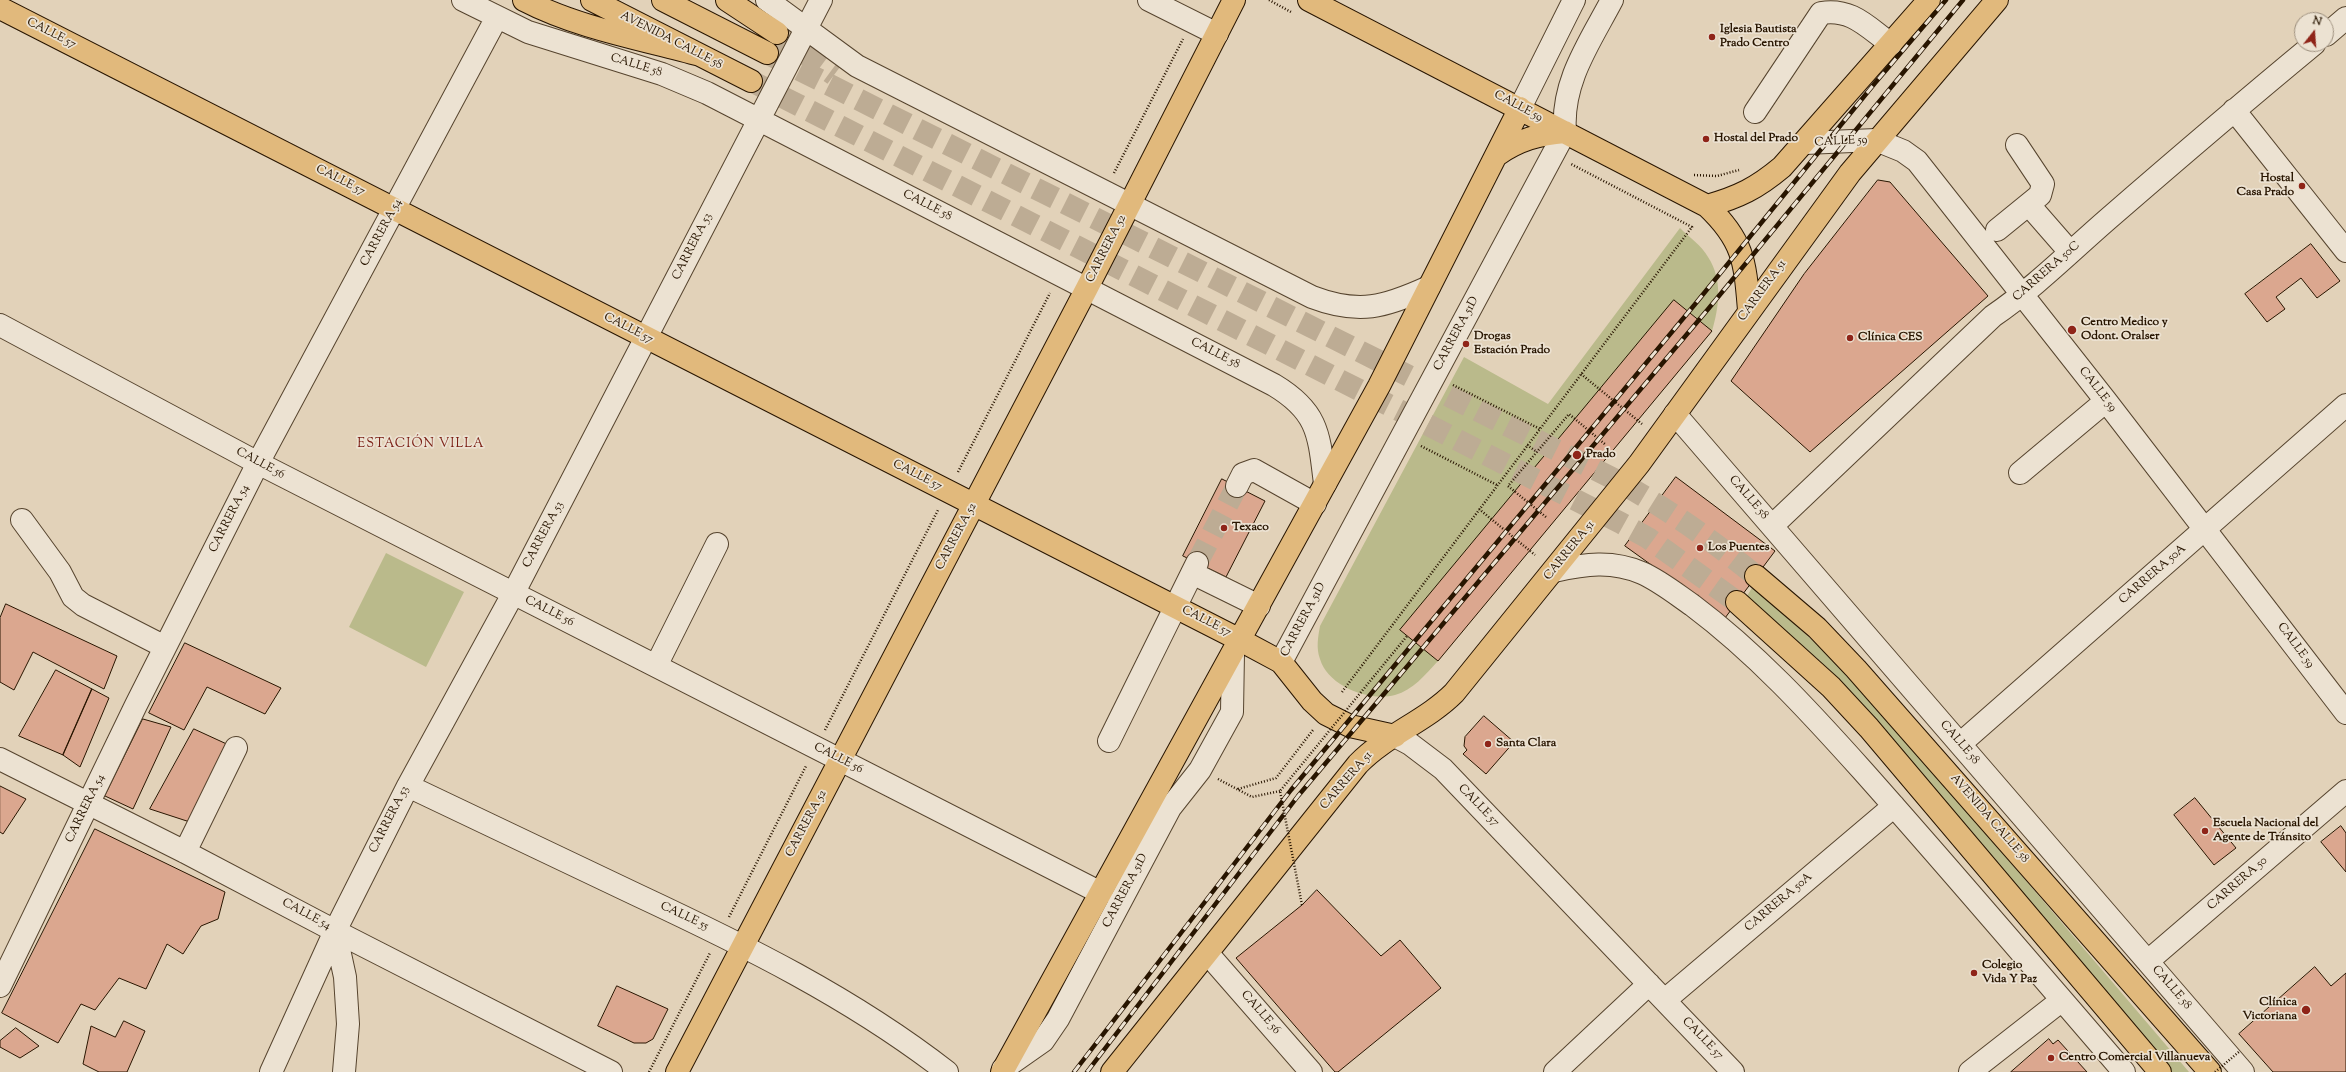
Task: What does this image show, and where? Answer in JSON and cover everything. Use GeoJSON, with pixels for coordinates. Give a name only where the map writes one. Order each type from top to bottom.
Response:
{"type":"FeatureCollection","features":[{"type":"Feature","properties":{"kind":"main road"},"geometry":{"type":"LineString","coordinates":[[524,0],[592,26],[700,56]]}},
{"type":"Feature","properties":{"kind":"main road","name":"AVENIDA CALLE 58"},"geometry":{"type":"LineString","coordinates":[[592,0],[750,81]]}},
{"type":"Feature","properties":{"kind":"main road"},"geometry":{"type":"LineString","coordinates":[[664,0],[767,53]]}},
{"type":"Feature","properties":{"kind":"main road"},"geometry":{"type":"LineString","coordinates":[[727,0],[777,33]]}},
{"type":"Feature","properties":{"kind":"main road","name":"CARRERA 52"},"geometry":{"type":"LineString","coordinates":[[677,1072],[1087,288],[1234,0]]}},
{"type":"Feature","properties":{"kind":"main road","name":"CALLE 59"},"geometry":{"type":"LineString","coordinates":[[1309,0],[1707,206],[1728,228],[1743,257],[1749,310]]}},
{"type":"Feature","properties":{"kind":"main road","name":"CARRERA 51"},"geometry":{"type":"LineString","coordinates":[[1112,1072],[1208,954],[1358,764],[1371,751],[1429,715],[1454,693],[1608,505],[1824,206],[1876,140],[1997,0]]}},
{"type":"Feature","properties":{"kind":"main road"},"geometry":{"type":"LineString","coordinates":[[1707,206],[1742,195],[1758,187],[1782,167],[1805,143],[1927,1]]}},
{"type":"Feature","properties":{"kind":"main road","name":"CALLE 57"},"geometry":{"type":"LineString","coordinates":[[0,8],[1175,606],[1237,646],[1281,662],[1312,701],[1326,714],[1350,726],[1394,736]]}},
{"type":"Feature","properties":{"kind":"main road","name":"CARRERA 51D"},"geometry":{"type":"LineString","coordinates":[[1002,1071],[1379,386],[1520,108]]}},
{"type":"Feature","properties":{"kind":"main road"},"geometry":{"type":"LineString","coordinates":[[1496,156],[1512,145],[1529,138],[1565,132]]}},
{"type":"Feature","properties":{"kind":"main road","name":"AVENIDA CALLE 58"},"geometry":{"type":"LineString","coordinates":[[1756,576],[1817,628],[1856,668],[2210,1072]]}},
{"type":"Feature","properties":{"kind":"main road"},"geometry":{"type":"LineString","coordinates":[[1737,602],[1831,687],[1869,728],[2160,1072]]}},
{"type":"Feature","properties":{"kind":"street","name":"CALLE 58"},"geometry":{"type":"LineString","coordinates":[[464,0],[497,17],[551,41],[662,74],[706,93],[1087,288],[1292,396],[1303,406],[1317,432],[1325,484]]}},
{"type":"Feature","properties":{"kind":"street"},"geometry":{"type":"LineString","coordinates":[[767,0],[857,66],[1312,297],[1331,305],[1355,309],[1378,307],[1399,300],[1429,286]]}},
{"type":"Feature","properties":{"kind":"street","name":"CARRERA 53"},"geometry":{"type":"LineString","coordinates":[[271,1072],[335,931],[408,786],[513,594],[822,0]]}},
{"type":"Feature","properties":{"kind":"street"},"geometry":{"type":"LineString","coordinates":[[1149,0],[1217,34]]}},
{"type":"Feature","properties":{"kind":"street","name":"CARRERA 51D"},"geometry":{"type":"LineString","coordinates":[[1520,108],[1574,0]]}},
{"type":"Feature","properties":{"kind":"street"},"geometry":{"type":"LineString","coordinates":[[1565,132],[1564,108],[1571,79],[1612,0]]}},
{"type":"Feature","properties":{"kind":"street"},"geometry":{"type":"LineString","coordinates":[[1754,112],[1821,13],[1833,11],[1849,14],[1891,44]]}},
{"type":"Feature","properties":{"kind":"street","name":"CARRERA 54"},"geometry":{"type":"LineString","coordinates":[[0,986],[165,647],[258,463],[497,17]]}},
{"type":"Feature","properties":{"kind":"street"},"geometry":{"type":"LineString","coordinates":[[2334,28],[2346,18]]}},
{"type":"Feature","properties":{"kind":"street","name":"CARRERA 50C"},"geometry":{"type":"LineString","coordinates":[[1772,526],[1992,316],[2023,295],[2070,252],[2234,110],[2304,52]]}},
{"type":"Feature","properties":{"kind":"street"},"geometry":{"type":"LineString","coordinates":[[2234,110],[2346,251]]}},
{"type":"Feature","properties":{"kind":"street","name":"CARRERA 51D"},"geometry":{"type":"LineString","coordinates":[[1281,662],[1565,132]]}},
{"type":"Feature","properties":{"kind":"street","name":"CALLE 59"},"geometry":{"type":"LineString","coordinates":[[1805,143],[1876,140],[1903,151],[1917,161],[2106,401],[2346,713]]}},
{"type":"Feature","properties":{"kind":"street"},"geometry":{"type":"LineString","coordinates":[[1997,230],[2040,195],[2043,184],[2017,145]]}},
{"type":"Feature","properties":{"kind":"street"},"geometry":{"type":"LineString","coordinates":[[2029,205],[2070,252]]}},
{"type":"Feature","properties":{"kind":"street","name":"CALLE 56"},"geometry":{"type":"LineString","coordinates":[[0,325],[258,463],[1101,893]]}},
{"type":"Feature","properties":{"kind":"street"},"geometry":{"type":"LineString","coordinates":[[2020,473],[2106,401]]}},
{"type":"Feature","properties":{"kind":"street","name":"CARRERA 50A"},"geometry":{"type":"LineString","coordinates":[[1960,744],[2346,405]]}},
{"type":"Feature","properties":{"kind":"street","name":"CALLE 58"},"geometry":{"type":"LineString","coordinates":[[1675,414],[2243,1072]]}},
{"type":"Feature","properties":{"kind":"street"},"geometry":{"type":"LineString","coordinates":[[1237,486],[1243,474],[1254,470],[1315,504]]}},
{"type":"Feature","properties":{"kind":"street"},"geometry":{"type":"LineString","coordinates":[[22,520],[60,572],[72,597],[83,605],[165,647]]}},
{"type":"Feature","properties":{"kind":"street"},"geometry":{"type":"LineString","coordinates":[[656,666],[717,544]]}},
{"type":"Feature","properties":{"kind":"street"},"geometry":{"type":"LineString","coordinates":[[1554,571],[1586,564],[1605,563],[1639,572],[1667,587],[1713,621],[1768,669],[1894,806],[2124,1072]]}},
{"type":"Feature","properties":{"kind":"street"},"geometry":{"type":"LineString","coordinates":[[1109,741],[1195,568],[1259,606]]}},
{"type":"Feature","properties":{"kind":"street","name":"CARRERA 51D"},"geometry":{"type":"LineString","coordinates":[[1002,1071],[1043,1041],[1058,1019],[1170,808],[1200,770],[1232,712],[1237,646]]}},
{"type":"Feature","properties":{"kind":"street","name":"CALLE 57"},"geometry":{"type":"LineString","coordinates":[[1394,736],[1410,744],[1443,769],[1733,1072]]}},
{"type":"Feature","properties":{"kind":"street"},"geometry":{"type":"LineString","coordinates":[[185,852],[236,748]]}},
{"type":"Feature","properties":{"kind":"street","name":"CALLE 54"},"geometry":{"type":"LineString","coordinates":[[0,759],[185,852],[335,931],[611,1072]]}},
{"type":"Feature","properties":{"kind":"street","name":"CALLE 55"},"geometry":{"type":"LineString","coordinates":[[408,786],[743,946],[833,995],[877,1022],[947,1072]]}},
{"type":"Feature","properties":{"kind":"street","name":"CARRERA 50"},"geometry":{"type":"LineString","coordinates":[[2148,961],[2346,790]]}},
{"type":"Feature","properties":{"kind":"street","name":"CARRERA 50A"},"geometry":{"type":"LineString","coordinates":[[1665,1000],[1894,806]]}},
{"type":"Feature","properties":{"kind":"street"},"geometry":{"type":"LineString","coordinates":[[335,931],[344,977],[348,1024],[344,1072]]}},
{"type":"Feature","properties":{"kind":"street","name":"CALLE 56"},"geometry":{"type":"LineString","coordinates":[[1208,954],[1311,1072]]}},
{"type":"Feature","properties":{"kind":"street"},"geometry":{"type":"LineString","coordinates":[[1555,1072],[1649,984]]}},
{"type":"Feature","properties":{"kind":"street"},"geometry":{"type":"LineString","coordinates":[[1970,1072],[2062,1000]]}},
{"type":"Feature","properties":{"kind":"path"},"geometry":{"type":"LineString","coordinates":[[1111,179],[1192,22]]}},
{"type":"Feature","properties":{"kind":"path"},"geometry":{"type":"LineString","coordinates":[[1342,692],[1692,227],[1566,162]]}},
{"type":"Feature","properties":{"kind":"path"},"geometry":{"type":"LineString","coordinates":[[1689,175],[1717,176],[1746,168]]}},
{"type":"Feature","properties":{"kind":"path"},"geometry":{"type":"LineString","coordinates":[[955,477],[1052,289]]}},
{"type":"Feature","properties":{"kind":"path"},"geometry":{"type":"LineString","coordinates":[[1581,374],[1643,425]]}},
{"type":"Feature","properties":{"kind":"path"},"geometry":{"type":"LineString","coordinates":[[1447,383],[1540,429]]}},
{"type":"Feature","properties":{"kind":"path"},"geometry":{"type":"LineString","coordinates":[[1546,517],[1508,486],[1569,414],[1606,445]]}},
{"type":"Feature","properties":{"kind":"path"},"geometry":{"type":"LineString","coordinates":[[1414,443],[1497,485]]}},
{"type":"Feature","properties":{"kind":"path"},"geometry":{"type":"LineString","coordinates":[[1528,444],[1537,452]]}},
{"type":"Feature","properties":{"kind":"path"},"geometry":{"type":"LineString","coordinates":[[649,1072],[941,504]]}},
{"type":"Feature","properties":{"kind":"path"},"geometry":{"type":"LineString","coordinates":[[1479,509],[1535,555]]}},
{"type":"Feature","properties":{"kind":"path"},"geometry":{"type":"LineString","coordinates":[[1200,770],[1252,797],[1280,791],[1407,636]]}},
{"type":"Feature","properties":{"kind":"path"},"geometry":{"type":"LineString","coordinates":[[1346,704],[1353,706]]}},
{"type":"Feature","properties":{"kind":"path"},"geometry":{"type":"LineString","coordinates":[[1238,789],[1276,778],[1316,726]]}},
{"type":"Feature","properties":{"kind":"path"},"geometry":{"type":"LineString","coordinates":[[1280,791],[1302,905]]}},
{"type":"Feature","properties":{"kind":"path"},"geometry":{"type":"LineString","coordinates":[[2215,1072],[2240,1051]]}},
{"type":"Feature","properties":{"kind":"green space"},"geometry":{"type":"Polygon","coordinates":[[[1680,228],[1699,245],[1713,266],[1716,275],[1718,284],[1718,303],[1712,331],[1438,661],[1423,677],[1407,690],[1385,697],[1362,694],[1340,684],[1324,669],[1320,659],[1318,638],[1320,626],[1464,357],[1548,404],[1680,228]]]}},
{"type":"Feature","properties":{"kind":"green space"},"geometry":{"type":"Polygon","coordinates":[[[386,553],[464,592],[426,667],[349,627],[386,553]]]}},
{"type":"Feature","properties":{"kind":"green space"},"geometry":{"type":"Polygon","coordinates":[[[1753,586],[1837,663],[1872,700],[2189,1072],[2171,1072],[1865,709],[1830,670],[1747,596],[1753,586]]]}},
{"type":"Feature","properties":{"kind":"building","name":"Clínica CES"},"geometry":{"type":"Polygon","coordinates":[[[1878,180],[1890,182],[1988,296],[1810,452],[1731,381],[1804,274],[1878,180]]]}},
{"type":"Feature","properties":{"kind":"building"},"geometry":{"type":"Polygon","coordinates":[[[2311,244],[2340,281],[2317,298],[2301,278],[2276,297],[2285,309],[2267,322],[2245,294],[2311,244]]]}},
{"type":"Feature","properties":{"kind":"building","name":"Prado"},"geometry":{"type":"Polygon","coordinates":[[[1674,300],[1712,331],[1438,661],[1400,630],[1674,300]]]}},
{"type":"Feature","properties":{"kind":"building","name":"Los Puentes"},"geometry":{"type":"Polygon","coordinates":[[[1676,477],[1775,551],[1725,618],[1625,546],[1676,477]]]}},
{"type":"Feature","properties":{"kind":"building","name":"Texaco"},"geometry":{"type":"Polygon","coordinates":[[[1222,479],[1265,501],[1226,577],[1183,556],[1222,479]]]}},
{"type":"Feature","properties":{"kind":"building"},"geometry":{"type":"Polygon","coordinates":[[[6,604],[117,656],[104,689],[33,652],[14,690],[0,682],[0,618],[6,604]]]}},
{"type":"Feature","properties":{"kind":"building"},"geometry":{"type":"Polygon","coordinates":[[[185,643],[281,688],[265,714],[207,687],[184,730],[149,713],[185,643]]]}},
{"type":"Feature","properties":{"kind":"building"},"geometry":{"type":"Polygon","coordinates":[[[56,670],[92,689],[63,755],[19,736],[56,670]]]}},
{"type":"Feature","properties":{"kind":"building"},"geometry":{"type":"Polygon","coordinates":[[[92,689],[109,698],[80,767],[63,755],[92,689]]]}},
{"type":"Feature","properties":{"kind":"building","name":"Santa Clara"},"geometry":{"type":"Polygon","coordinates":[[[1484,716],[1514,742],[1486,774],[1463,754],[1467,750],[1464,746],[1465,737],[1484,716]]]}},
{"type":"Feature","properties":{"kind":"building"},"geometry":{"type":"Polygon","coordinates":[[[143,719],[171,727],[133,809],[105,796],[143,719]]]}},
{"type":"Feature","properties":{"kind":"building"},"geometry":{"type":"Polygon","coordinates":[[[194,729],[231,746],[196,824],[150,809],[194,729]]]}},
{"type":"Feature","properties":{"kind":"building"},"geometry":{"type":"Polygon","coordinates":[[[0,786],[26,799],[3,834],[0,832],[0,786]]]}},
{"type":"Feature","properties":{"kind":"building","name":"Escuela Nacional del Agente de Tránsito"},"geometry":{"type":"Polygon","coordinates":[[[2195,798],[2236,848],[2214,865],[2174,815],[2195,798]]]}},
{"type":"Feature","properties":{"kind":"building"},"geometry":{"type":"Polygon","coordinates":[[[2341,826],[2346,833],[2346,872],[2321,842],[2341,826]]]}},
{"type":"Feature","properties":{"kind":"building"},"geometry":{"type":"Polygon","coordinates":[[[95,829],[225,892],[218,919],[201,926],[183,954],[167,944],[146,989],[119,978],[95,1010],[81,1004],[58,1043],[2,1013],[95,829]]]}},
{"type":"Feature","properties":{"kind":"building"},"geometry":{"type":"Polygon","coordinates":[[[1317,890],[1381,956],[1400,940],[1441,988],[1338,1072],[1335,1072],[1236,958],[1302,905],[1317,890]]]}},
{"type":"Feature","properties":{"kind":"building","name":"Clínica Victoriana"},"geometry":{"type":"Polygon","coordinates":[[[2315,967],[2331,986],[2346,973],[2346,1072],[2273,1072],[2239,1034],[2315,967]]]}},
{"type":"Feature","properties":{"kind":"building"},"geometry":{"type":"Polygon","coordinates":[[[617,986],[668,1009],[653,1039],[646,1043],[634,1043],[598,1026],[617,986]]]}},
{"type":"Feature","properties":{"kind":"building"},"geometry":{"type":"Polygon","coordinates":[[[124,1021],[145,1031],[127,1072],[99,1072],[83,1064],[91,1026],[115,1037],[124,1021]]]}},
{"type":"Feature","properties":{"kind":"building"},"geometry":{"type":"Polygon","coordinates":[[[16,1028],[39,1046],[20,1058],[0,1047],[0,1041],[16,1028]]]}},
{"type":"Feature","properties":{"kind":"building","name":"Centro Comercial Villanueva"},"geometry":{"type":"Polygon","coordinates":[[[2049,1039],[2053,1044],[2058,1040],[2087,1072],[2011,1072],[2049,1039]]]}},
{"type":"Feature","properties":{"kind":"tunnel"},"geometry":{"type":"LineString","coordinates":[[777,33],[834,75]]}},
{"type":"Feature","properties":{"kind":"tunnel"},"geometry":{"type":"LineString","coordinates":[[770,55],[1614,479],[1688,524],[1756,576]]}},
{"type":"Feature","properties":{"kind":"tunnel"},"geometry":{"type":"LineString","coordinates":[[751,81],[1621,523],[1648,538],[1737,602]]}},
{"type":"Feature","properties":{"kind":"tunnel"},"geometry":{"type":"LineString","coordinates":[[1197,563],[1237,486]]}},
{"type":"Feature","properties":{"kind":"railway"},"geometry":{"type":"LineString","coordinates":[[1074,1072],[1291,790],[1696,303],[1875,83],[1946,0]]}},
{"type":"Feature","properties":{"kind":"railway"},"geometry":{"type":"LineString","coordinates":[[1087,1072],[1298,796],[1709,308],[1963,0]]}},
{"type":"Feature","properties":{"kind":"place","name":"Iglesia Bautista Prado Centro"},"geometry":{"type":"Point","coordinates":[1712,37]}},
{"type":"Feature","properties":{"kind":"place","name":"Hostal del Prado"},"geometry":{"type":"Point","coordinates":[1706,139]}},
{"type":"Feature","properties":{"kind":"place","name":"Hostal Casa Prado"},"geometry":{"type":"Point","coordinates":[2302,186]}},
{"type":"Feature","properties":{"kind":"place","name":"Centro Medico y Odont. Oralser"},"geometry":{"type":"Point","coordinates":[2072,330]}},
{"type":"Feature","properties":{"kind":"place","name":"Clínica CES"},"geometry":{"type":"Point","coordinates":[1850,338]}},
{"type":"Feature","properties":{"kind":"place","name":"Drogas Estación Prado"},"geometry":{"type":"Point","coordinates":[1466,344]}},
{"type":"Feature","properties":{"kind":"place","name":"Prado"},"geometry":{"type":"Point","coordinates":[1577,455]}},
{"type":"Feature","properties":{"kind":"place","name":"Texaco"},"geometry":{"type":"Point","coordinates":[1224,528]}},
{"type":"Feature","properties":{"kind":"place","name":"Los Puentes"},"geometry":{"type":"Point","coordinates":[1700,548]}},
{"type":"Feature","properties":{"kind":"place","name":"Santa Clara"},"geometry":{"type":"Point","coordinates":[1488,744]}},
{"type":"Feature","properties":{"kind":"place","name":"Escuela Nacional del Agente de Tránsito"},"geometry":{"type":"Point","coordinates":[2205,831]}},
{"type":"Feature","properties":{"kind":"place","name":"Colegio Vida Y Paz"},"geometry":{"type":"Point","coordinates":[1974,973]}},
{"type":"Feature","properties":{"kind":"place","name":"Clínica Victoriana"},"geometry":{"type":"Point","coordinates":[2306,1010]}},
{"type":"Feature","properties":{"kind":"place","name":"Centro Comercial Villanueva"},"geometry":{"type":"Point","coordinates":[2051,1058]}},
{"type":"Feature","properties":{"kind":"district","name":"ESTACIÓN VILLA"},"geometry":{"type":"Point","coordinates":[421,445]}}]}
